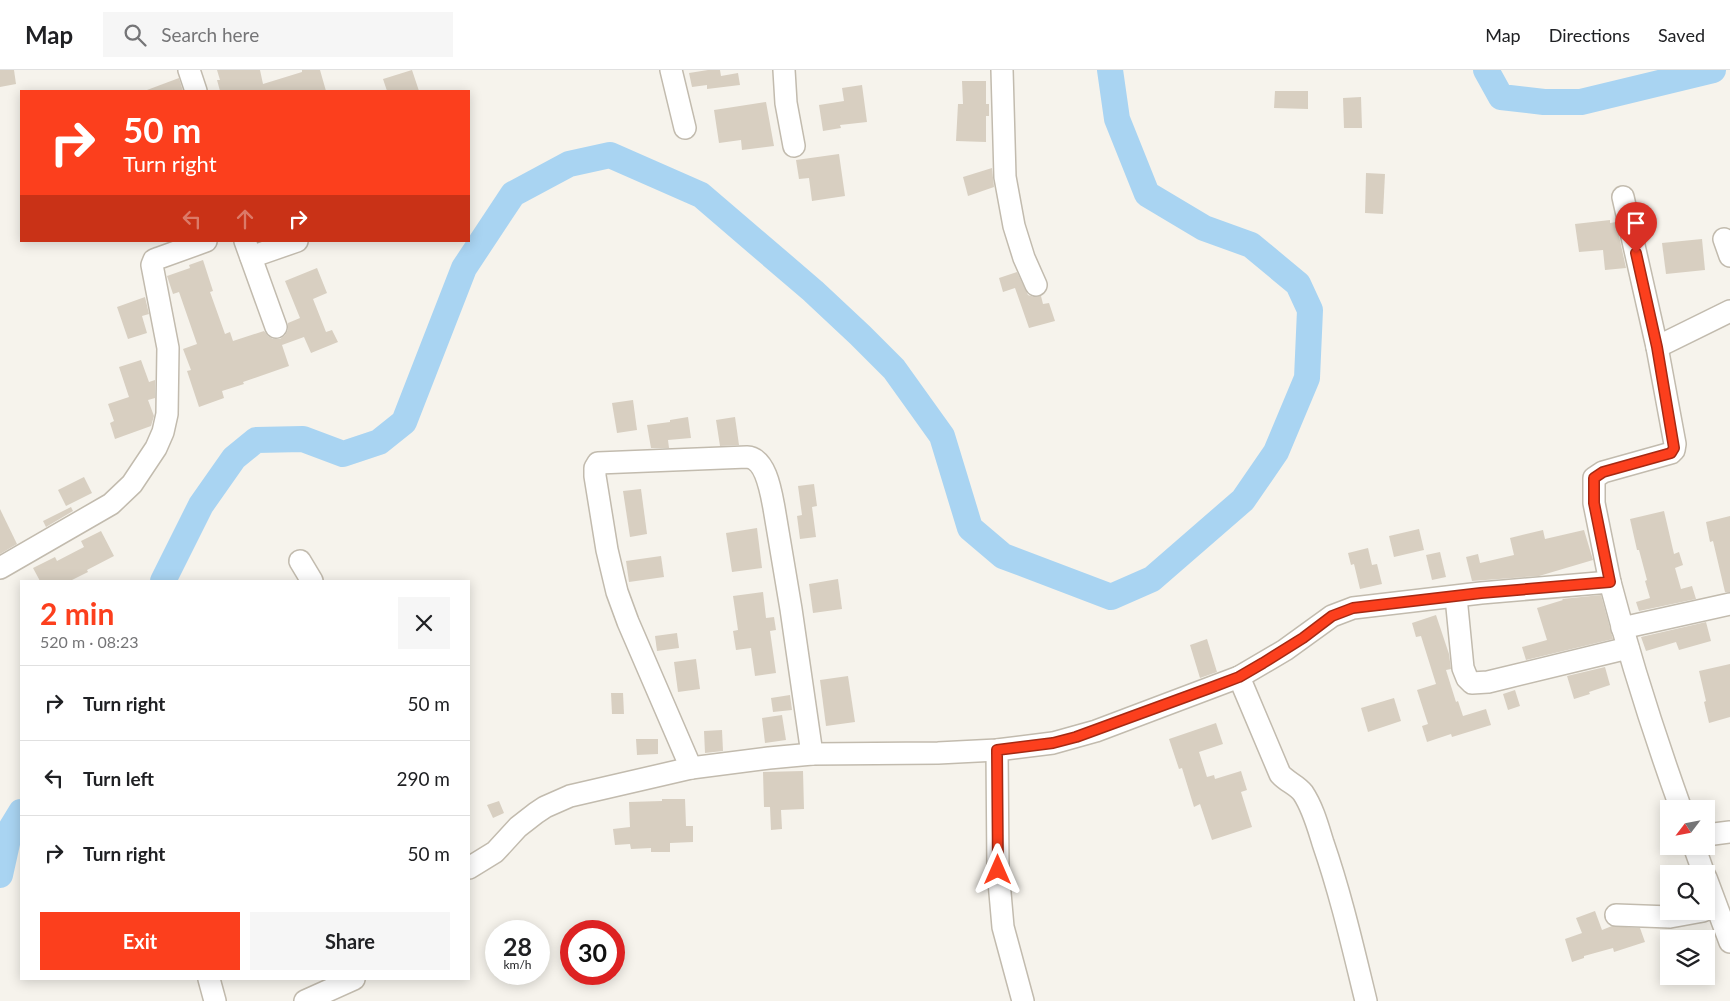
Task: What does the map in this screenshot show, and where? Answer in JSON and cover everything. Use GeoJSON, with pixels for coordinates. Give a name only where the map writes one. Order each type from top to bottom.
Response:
{"type":"FeatureCollection","features":[{"type":"Feature","properties":{"kind":"street"},"geometry":{"type":"LineString","coordinates":[[190,70],[196,90]]}},
{"type":"Feature","properties":{"kind":"street"},"geometry":{"type":"LineString","coordinates":[[671,70],[685,128]]}},
{"type":"Feature","properties":{"kind":"street"},"geometry":{"type":"LineString","coordinates":[[784,70],[786,103],[794,146]]}},
{"type":"Feature","properties":{"kind":"street"},"geometry":{"type":"LineString","coordinates":[[1002,70],[1005,176],[1014,226],[1024,258],[1036,284]]}},
{"type":"Feature","properties":{"kind":"street"},"geometry":{"type":"LineString","coordinates":[[1624,197],[1657,347],[1674,448],[1671,453],[1603,472],[1594,478],[1594,503],[1610,582],[1625,638],[1647,712],[1678,800]]}},
{"type":"Feature","properties":{"kind":"street"},"geometry":{"type":"LineString","coordinates":[[0,568],[111,504],[132,484],[156,448],[163,432],[167,414],[168,348],[152,265],[154,260],[203,242]]}},
{"type":"Feature","properties":{"kind":"street"},"geometry":{"type":"LineString","coordinates":[[276,327],[248,249],[291,242]]}},
{"type":"Feature","properties":{"kind":"street"},"geometry":{"type":"LineString","coordinates":[[1657,347],[1730,311]]}},
{"type":"Feature","properties":{"kind":"street"},"geometry":{"type":"LineString","coordinates":[[691,768],[617,592],[607,550],[595,476],[595,468],[598,463],[747,457],[755,459],[760,463],[771,493],[774,508],[812,754]]}},
{"type":"Feature","properties":{"kind":"street"},"geometry":{"type":"LineString","coordinates":[[300,561],[311,580]]}},
{"type":"Feature","properties":{"kind":"street"},"geometry":{"type":"LineString","coordinates":[[470,867],[495,852],[524,822],[545,807],[570,796],[691,768],[769,758],[812,754],[938,753],[997,750],[1053,743],[1076,737],[1161,707],[1239,677],[1285,650],[1339,613],[1363,606],[1610,582]]}},
{"type":"Feature","properties":{"kind":"street"},"geometry":{"type":"LineString","coordinates":[[1456,596],[1463,668],[1467,678],[1472,683],[1488,682],[1730,604]]}},
{"type":"Feature","properties":{"kind":"street"},"geometry":{"type":"LineString","coordinates":[[1239,677],[1280,774],[1300,790],[1310,808],[1329,860],[1366,1001]]}},
{"type":"Feature","properties":{"kind":"street"},"geometry":{"type":"LineString","coordinates":[[997,750],[998,870],[1002,920],[1023,1001]]}},
{"type":"Feature","properties":{"kind":"street"},"geometry":{"type":"LineString","coordinates":[[1715,834],[1730,832]]}},
{"type":"Feature","properties":{"kind":"street"},"geometry":{"type":"LineString","coordinates":[[1616,915],[1660,917]]}},
{"type":"Feature","properties":{"kind":"street"},"geometry":{"type":"LineString","coordinates":[[1715,919],[1730,942]]}},
{"type":"Feature","properties":{"kind":"street"},"geometry":{"type":"LineString","coordinates":[[209,980],[215,1001]]}},
{"type":"Feature","properties":{"kind":"street"},"geometry":{"type":"LineString","coordinates":[[318,998],[352,980]]}},
{"type":"Feature","properties":{"kind":"building"},"geometry":{"type":"Polygon","coordinates":[[[0,70],[14,70],[16,84],[0,87],[0,70]]]}},
{"type":"Feature","properties":{"kind":"building"},"geometry":{"type":"Polygon","coordinates":[[[217,70],[260,70],[263,84],[302,72],[302,70],[320,70],[326,90],[220,90],[217,80],[220,80],[217,70]]]}},
{"type":"Feature","properties":{"kind":"building"},"geometry":{"type":"Polygon","coordinates":[[[412,70],[419,90],[387,90],[383,79],[412,70]]]}},
{"type":"Feature","properties":{"kind":"building"},"geometry":{"type":"Polygon","coordinates":[[[720,70],[721,76],[738,73],[740,85],[707,89],[707,85],[692,87],[689,73],[720,70]]]}},
{"type":"Feature","properties":{"kind":"building"},"geometry":{"type":"Polygon","coordinates":[[[179,78],[183,90],[147,90],[179,78]]]}},
{"type":"Feature","properties":{"kind":"building"},"geometry":{"type":"Polygon","coordinates":[[[962,81],[986,81],[986,104],[989,104],[989,116],[986,116],[986,142],[956,141],[958,104],[963,104],[962,81]]]}},
{"type":"Feature","properties":{"kind":"building"},"geometry":{"type":"Polygon","coordinates":[[[862,85],[867,122],[840,125],[841,128],[823,131],[819,105],[844,101],[842,88],[862,85]]]}},
{"type":"Feature","properties":{"kind":"building"},"geometry":{"type":"Polygon","coordinates":[[[1275,91],[1308,91],[1308,109],[1274,108],[1275,91]]]}},
{"type":"Feature","properties":{"kind":"building"},"geometry":{"type":"Polygon","coordinates":[[[1361,97],[1362,128],[1344,128],[1343,98],[1361,97]]]}},
{"type":"Feature","properties":{"kind":"building"},"geometry":{"type":"Polygon","coordinates":[[[766,102],[774,146],[742,150],[741,140],[719,143],[714,110],[766,102]]]}},
{"type":"Feature","properties":{"kind":"building"},"geometry":{"type":"Polygon","coordinates":[[[839,154],[845,196],[812,201],[809,178],[799,179],[796,160],[839,154]]]}},
{"type":"Feature","properties":{"kind":"building"},"geometry":{"type":"Polygon","coordinates":[[[992,168],[994,187],[968,196],[963,177],[992,168]]]}},
{"type":"Feature","properties":{"kind":"building"},"geometry":{"type":"Polygon","coordinates":[[[1366,173],[1385,174],[1383,214],[1365,213],[1366,173]]]}},
{"type":"Feature","properties":{"kind":"building"},"geometry":{"type":"Polygon","coordinates":[[[1610,220],[1610,223],[1616,222],[1626,268],[1605,270],[1603,250],[1579,252],[1575,224],[1610,220]]]}},
{"type":"Feature","properties":{"kind":"building"},"geometry":{"type":"Polygon","coordinates":[[[1702,239],[1705,270],[1666,274],[1662,243],[1702,239]]]}},
{"type":"Feature","properties":{"kind":"building"},"geometry":{"type":"Polygon","coordinates":[[[203,260],[213,291],[210,292],[225,334],[230,332],[233,341],[264,331],[273,339],[280,339],[285,335],[288,330],[288,323],[300,318],[285,281],[317,268],[327,293],[313,299],[326,332],[332,330],[338,342],[311,353],[304,337],[282,345],[289,366],[222,391],[224,398],[199,407],[187,371],[191,370],[183,349],[197,344],[179,292],[173,294],[167,276],[190,268],[189,265],[203,260]]]}},
{"type":"Feature","properties":{"kind":"building"},"geometry":{"type":"Polygon","coordinates":[[[1017,272],[1028,295],[1034,297],[1041,296],[1043,304],[1049,303],[1055,321],[1029,328],[1015,288],[1003,292],[999,278],[1017,272]]]}},
{"type":"Feature","properties":{"kind":"building"},"geometry":{"type":"Polygon","coordinates":[[[145,297],[149,314],[142,316],[147,333],[128,339],[117,307],[145,297]]]}},
{"type":"Feature","properties":{"kind":"building"},"geometry":{"type":"Polygon","coordinates":[[[141,360],[149,382],[155,380],[155,398],[148,400],[154,416],[151,426],[115,439],[110,423],[114,421],[108,404],[129,397],[119,367],[141,360]]]}},
{"type":"Feature","properties":{"kind":"building"},"geometry":{"type":"Polygon","coordinates":[[[633,400],[637,430],[617,433],[612,403],[633,400]]]}},
{"type":"Feature","properties":{"kind":"building"},"geometry":{"type":"Polygon","coordinates":[[[688,417],[691,438],[668,440],[669,448],[651,448],[647,425],[688,417]]]}},
{"type":"Feature","properties":{"kind":"building"},"geometry":{"type":"Polygon","coordinates":[[[735,417],[739,445],[720,446],[716,420],[735,417]]]}},
{"type":"Feature","properties":{"kind":"building"},"geometry":{"type":"Polygon","coordinates":[[[84,477],[92,493],[66,506],[58,490],[84,477]]]}},
{"type":"Feature","properties":{"kind":"building"},"geometry":{"type":"Polygon","coordinates":[[[814,484],[817,506],[812,507],[816,537],[800,539],[797,516],[802,515],[798,486],[814,484]]]}},
{"type":"Feature","properties":{"kind":"building"},"geometry":{"type":"Polygon","coordinates":[[[641,489],[647,534],[630,537],[623,491],[641,489]]]}},
{"type":"Feature","properties":{"kind":"building"},"geometry":{"type":"Polygon","coordinates":[[[71,507],[73,511],[46,527],[43,521],[71,507]]]}},
{"type":"Feature","properties":{"kind":"building"},"geometry":{"type":"Polygon","coordinates":[[[0,509],[17,544],[0,554],[0,509]]]}},
{"type":"Feature","properties":{"kind":"building"},"geometry":{"type":"Polygon","coordinates":[[[1664,511],[1674,554],[1679,552],[1683,565],[1675,568],[1681,589],[1692,586],[1696,599],[1639,611],[1636,602],[1650,598],[1645,581],[1647,580],[1639,550],[1637,550],[1630,519],[1664,511]]]}},
{"type":"Feature","properties":{"kind":"building"},"geometry":{"type":"Polygon","coordinates":[[[1730,516],[1730,592],[1725,592],[1713,541],[1710,542],[1706,522],[1730,516]]]}},
{"type":"Feature","properties":{"kind":"building"},"geometry":{"type":"Polygon","coordinates":[[[757,528],[762,568],[732,572],[726,533],[757,528]]]}},
{"type":"Feature","properties":{"kind":"building"},"geometry":{"type":"Polygon","coordinates":[[[1419,529],[1424,550],[1394,557],[1389,536],[1419,529]]]}},
{"type":"Feature","properties":{"kind":"building"},"geometry":{"type":"Polygon","coordinates":[[[1543,530],[1545,539],[1584,530],[1593,560],[1539,576],[1472,581],[1466,557],[1478,554],[1480,563],[1514,555],[1510,538],[1543,530]]]}},
{"type":"Feature","properties":{"kind":"building"},"geometry":{"type":"Polygon","coordinates":[[[101,531],[114,556],[72,580],[39,580],[33,568],[55,557],[57,561],[84,547],[81,541],[101,531]]]}},
{"type":"Feature","properties":{"kind":"building"},"geometry":{"type":"Polygon","coordinates":[[[1368,548],[1372,565],[1377,564],[1382,584],[1360,589],[1354,564],[1351,565],[1348,553],[1368,548]]]}},
{"type":"Feature","properties":{"kind":"building"},"geometry":{"type":"Polygon","coordinates":[[[1440,552],[1446,577],[1432,580],[1426,555],[1440,552]]]}},
{"type":"Feature","properties":{"kind":"building"},"geometry":{"type":"Polygon","coordinates":[[[661,556],[664,577],[629,582],[626,561],[661,556]]]}},
{"type":"Feature","properties":{"kind":"building"},"geometry":{"type":"Polygon","coordinates":[[[838,579],[842,609],[813,613],[809,584],[838,579]]]}},
{"type":"Feature","properties":{"kind":"building"},"geometry":{"type":"Polygon","coordinates":[[[763,592],[766,618],[774,617],[776,630],[770,631],[776,673],[755,676],[751,648],[736,650],[733,631],[738,630],[733,596],[763,592]]]}},
{"type":"Feature","properties":{"kind":"building"},"geometry":{"type":"Polygon","coordinates":[[[1601,595],[1613,639],[1526,660],[1522,647],[1547,640],[1537,608],[1562,599],[1601,595]]]}},
{"type":"Feature","properties":{"kind":"building"},"geometry":{"type":"Polygon","coordinates":[[[1436,615],[1449,654],[1451,669],[1446,670],[1456,702],[1458,701],[1463,716],[1486,709],[1491,725],[1452,737],[1451,734],[1427,742],[1422,726],[1428,724],[1417,690],[1436,684],[1421,636],[1416,637],[1412,623],[1436,615]]]}},
{"type":"Feature","properties":{"kind":"building"},"geometry":{"type":"Polygon","coordinates":[[[1706,622],[1711,641],[1679,650],[1676,642],[1646,651],[1641,637],[1706,622]]]}},
{"type":"Feature","properties":{"kind":"building"},"geometry":{"type":"Polygon","coordinates":[[[677,633],[679,648],[657,651],[655,636],[677,633]]]}},
{"type":"Feature","properties":{"kind":"building"},"geometry":{"type":"Polygon","coordinates":[[[1207,639],[1217,672],[1200,678],[1190,645],[1207,639]]]}},
{"type":"Feature","properties":{"kind":"building"},"geometry":{"type":"Polygon","coordinates":[[[696,659],[700,689],[678,692],[674,662],[696,659]]]}},
{"type":"Feature","properties":{"kind":"building"},"geometry":{"type":"Polygon","coordinates":[[[1730,664],[1730,717],[1709,723],[1699,671],[1730,664]]]}},
{"type":"Feature","properties":{"kind":"building"},"geometry":{"type":"Polygon","coordinates":[[[1605,667],[1610,685],[1574,699],[1567,676],[1605,667]]]}},
{"type":"Feature","properties":{"kind":"building"},"geometry":{"type":"Polygon","coordinates":[[[848,676],[855,722],[826,726],[820,680],[848,676]]]}},
{"type":"Feature","properties":{"kind":"building"},"geometry":{"type":"Polygon","coordinates":[[[1515,690],[1520,706],[1508,710],[1503,694],[1515,690]]]}},
{"type":"Feature","properties":{"kind":"building"},"geometry":{"type":"Polygon","coordinates":[[[611,693],[623,693],[624,714],[612,714],[611,693]]]}},
{"type":"Feature","properties":{"kind":"building"},"geometry":{"type":"Polygon","coordinates":[[[790,695],[792,710],[773,712],[771,698],[790,695]]]}},
{"type":"Feature","properties":{"kind":"building"},"geometry":{"type":"Polygon","coordinates":[[[1394,698],[1401,721],[1368,732],[1361,708],[1394,698]]]}},
{"type":"Feature","properties":{"kind":"building"},"geometry":{"type":"Polygon","coordinates":[[[782,715],[786,740],[765,743],[762,718],[782,715]]]}},
{"type":"Feature","properties":{"kind":"building"},"geometry":{"type":"Polygon","coordinates":[[[1216,723],[1223,744],[1199,752],[1207,777],[1214,775],[1215,779],[1241,771],[1247,790],[1241,792],[1252,827],[1212,840],[1200,804],[1194,807],[1182,768],[1179,769],[1169,739],[1216,723]]]}},
{"type":"Feature","properties":{"kind":"building"},"geometry":{"type":"Polygon","coordinates":[[[722,730],[723,751],[705,753],[704,731],[722,730]]]}},
{"type":"Feature","properties":{"kind":"building"},"geometry":{"type":"Polygon","coordinates":[[[636,739],[658,739],[658,754],[637,755],[636,739]]]}},
{"type":"Feature","properties":{"kind":"building"},"geometry":{"type":"Polygon","coordinates":[[[803,771],[804,809],[781,810],[782,829],[771,830],[770,807],[764,807],[763,772],[803,771]]]}},
{"type":"Feature","properties":{"kind":"building"},"geometry":{"type":"Polygon","coordinates":[[[662,799],[685,799],[686,826],[693,826],[693,842],[670,843],[670,852],[651,852],[651,848],[631,849],[630,844],[615,845],[613,829],[630,827],[629,802],[662,801],[662,799]]]}},
{"type":"Feature","properties":{"kind":"building"},"geometry":{"type":"Polygon","coordinates":[[[499,801],[504,813],[493,818],[487,805],[499,801]]]}},
{"type":"Feature","properties":{"kind":"building"},"geometry":{"type":"Polygon","coordinates":[[[1595,911],[1602,930],[1612,926],[1640,928],[1645,942],[1614,952],[1613,948],[1584,956],[1584,958],[1572,962],[1565,939],[1582,933],[1576,918],[1595,911]]]}},
{"type":"Feature","properties":{"kind":"waterway"},"geometry":{"type":"LineString","coordinates":[[164,580],[201,505],[234,458],[256,440],[303,439],[343,454],[379,442],[404,422],[464,268],[513,194],[569,164],[610,155],[701,195],[813,291],[894,369],[942,436],[970,528],[1003,556],[1111,597],[1152,579],[1243,500],[1276,452],[1307,378],[1310,310],[1298,284],[1251,245],[1204,228],[1147,194],[1117,119],[1110,70]]}},
{"type":"Feature","properties":{"kind":"waterway"},"geometry":{"type":"LineString","coordinates":[[1486,70],[1501,97],[1544,102],[1581,102],[1713,70]]}},
{"type":"Feature","properties":{"kind":"waterway"},"geometry":{"type":"LineString","coordinates":[[0,875],[10,830],[20,814]]}},
{"type":"Feature","properties":{"kind":"route"},"geometry":{"type":"LineString","coordinates":[[998,870],[997,750],[1053,743],[1096,731],[1239,677],[1285,650],[1332,616],[1353,608],[1481,593],[1610,582],[1594,503],[1594,478],[1603,472],[1644,462],[1671,453],[1674,450],[1674,440],[1657,347],[1636,253]]}}]}
